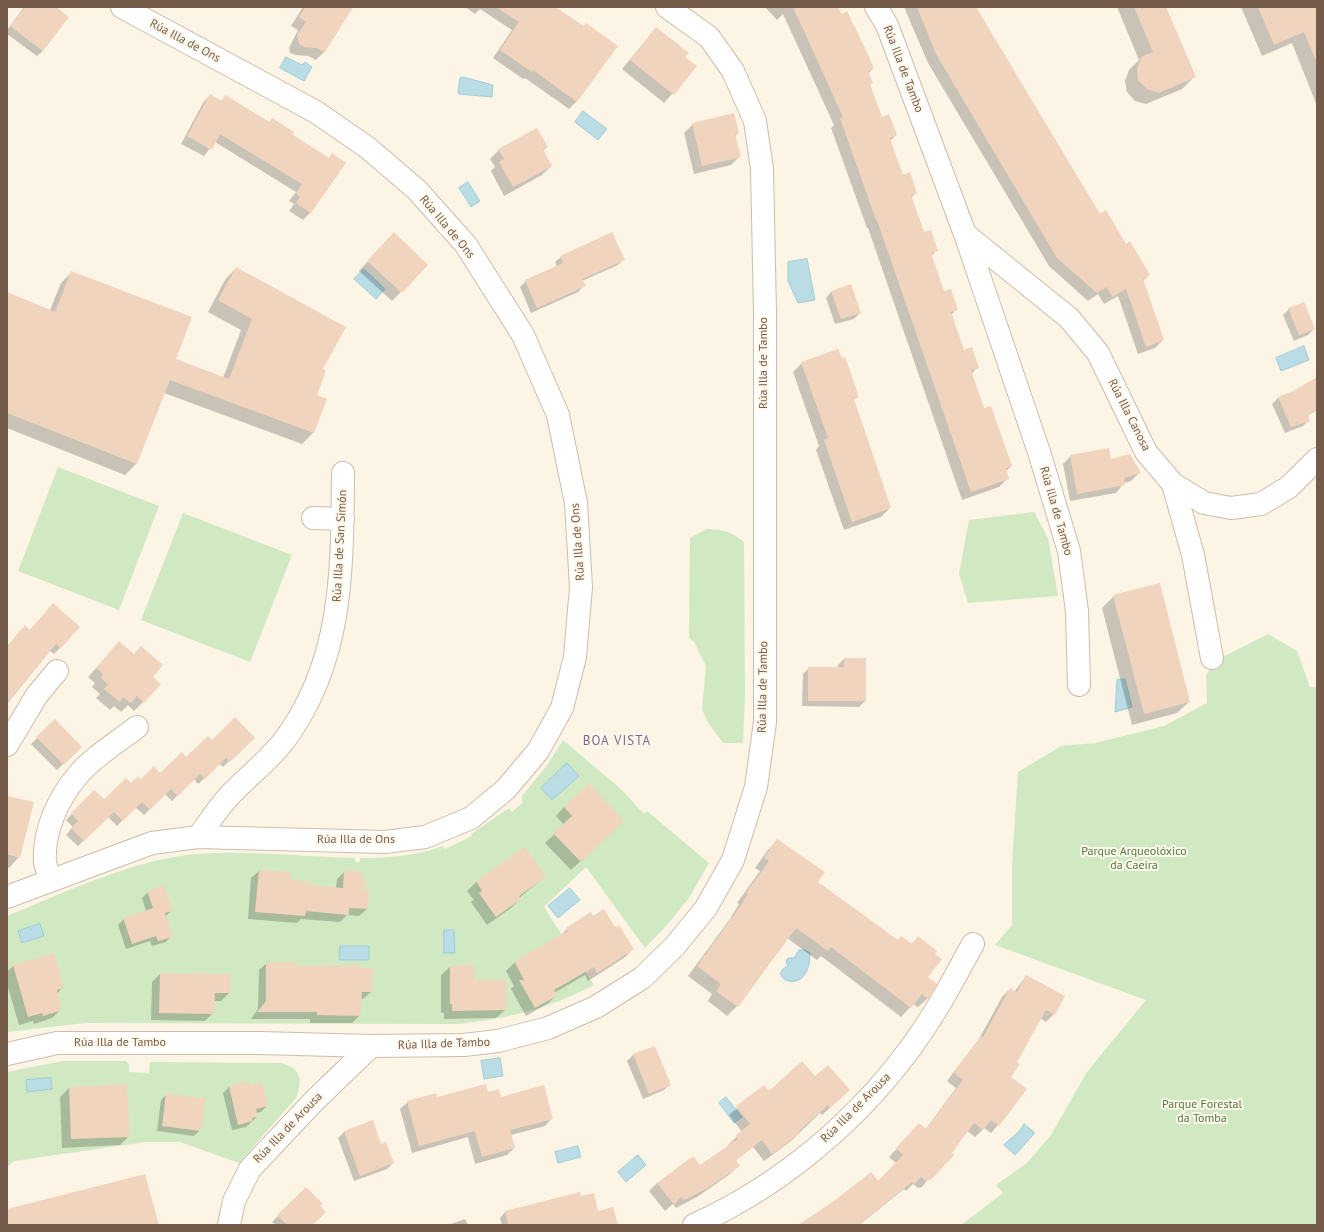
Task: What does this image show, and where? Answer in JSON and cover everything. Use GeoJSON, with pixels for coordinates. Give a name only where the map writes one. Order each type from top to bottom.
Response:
{"type":"FeatureCollection","features":[{"type":"Feature","properties":{"kind":"street","name":"Rúa Illa de Ons"},"geometry":{"type":"LineString","coordinates":[[7,897],[152,843],[198,837],[385,842],[425,837],[471,818],[506,789],[538,751],[562,708],[575,657],[581,588],[576,503],[558,415],[523,336],[466,245],[417,190],[368,148],[316,112],[122,7]]}},
{"type":"Feature","properties":{"kind":"street","name":"Rúa Illa de Tambo"},"geometry":{"type":"LineString","coordinates":[[7,1054],[57,1043],[260,1043],[371,1046],[464,1045],[498,1041],[548,1028],[589,1010],[642,978],[674,947],[706,908],[733,860],[756,787],[764,722],[765,312],[762,169],[755,121],[733,71],[709,37],[667,7]]}},
{"type":"Feature","properties":{"kind":"street","name":"Rúa Illa de Tambo"},"geometry":{"type":"LineString","coordinates":[[876,7],[888,25],[965,234],[1039,452],[1069,551],[1077,611],[1079,684]]}},
{"type":"Feature","properties":{"kind":"street","name":"Rúa Illa Canosa"},"geometry":{"type":"LineString","coordinates":[[965,234],[1069,318],[1098,353],[1146,452],[1173,484],[1204,502],[1230,508],[1261,504],[1289,487],[1317,458]]}},
{"type":"Feature","properties":{"kind":"street","name":"Rúa Illa de San Simón"},"geometry":{"type":"LineString","coordinates":[[198,837],[230,794],[258,769],[286,738],[308,701],[323,665],[336,616],[342,562],[343,473]]}},
{"type":"Feature","properties":{"kind":"street"},"geometry":{"type":"LineString","coordinates":[[1173,484],[1192,554],[1212,658]]}},
{"type":"Feature","properties":{"kind":"street"},"geometry":{"type":"LineString","coordinates":[[314,518],[343,518]]}},
{"type":"Feature","properties":{"kind":"street"},"geometry":{"type":"LineString","coordinates":[[7,745],[37,695],[56,671]]}},
{"type":"Feature","properties":{"kind":"street"},"geometry":{"type":"LineString","coordinates":[[50,880],[45,863],[47,841],[51,822],[62,797],[78,775],[101,754],[137,727]]}},
{"type":"Feature","properties":{"kind":"street","name":"Rúa Illa de Arousa"},"geometry":{"type":"LineString","coordinates":[[694,1225],[720,1213],[765,1186],[815,1150],[854,1113],[892,1072],[934,1014],[973,944]]}},
{"type":"Feature","properties":{"kind":"street","name":"Rúa Illa de Arousa"},"geometry":{"type":"LineString","coordinates":[[229,1225],[234,1201],[250,1169],[314,1101],[371,1046]]}},
{"type":"Feature","properties":{"kind":"green space"},"geometry":{"type":"Polygon","coordinates":[[[58,467],[159,506],[119,610],[18,571],[58,467]]]}},
{"type":"Feature","properties":{"kind":"green space"},"geometry":{"type":"Polygon","coordinates":[[[1034,512],[1048,538],[1058,596],[968,603],[959,574],[969,520],[1034,512]]]}},
{"type":"Feature","properties":{"kind":"green space"},"geometry":{"type":"Polygon","coordinates":[[[183,513],[292,555],[250,662],[141,620],[183,513]]]}},
{"type":"Feature","properties":{"kind":"green space"},"geometry":{"type":"Polygon","coordinates":[[[707,529],[727,532],[744,542],[745,695],[743,743],[723,743],[707,721],[702,709],[706,666],[694,642],[689,638],[690,538],[707,529]]]}},
{"type":"Feature","properties":{"kind":"green space"},"geometry":{"type":"Polygon","coordinates":[[[1268,634],[1297,651],[1310,687],[1317,687],[1317,1225],[961,1225],[1003,1193],[996,1185],[1027,1163],[1051,1135],[1087,1072],[1146,1000],[995,945],[1012,925],[1012,865],[1018,772],[1061,746],[1095,743],[1164,726],[1207,703],[1206,675],[1215,661],[1268,634]]]}},
{"type":"Feature","properties":{"kind":"green space"},"geometry":{"type":"Polygon","coordinates":[[[563,740],[622,790],[644,814],[647,811],[709,863],[689,898],[667,925],[645,948],[586,867],[544,907],[594,985],[561,1000],[528,1011],[495,1019],[459,1024],[85,1023],[8,1032],[7,916],[76,887],[125,869],[173,857],[217,853],[256,853],[355,858],[355,862],[360,862],[360,858],[402,856],[443,846],[445,849],[472,836],[471,834],[509,808],[512,812],[522,803],[522,796],[548,764],[563,740]]]}},
{"type":"Feature","properties":{"kind":"green space"},"geometry":{"type":"Polygon","coordinates":[[[63,1061],[126,1061],[129,1064],[129,1072],[149,1073],[150,1062],[280,1063],[287,1065],[296,1071],[300,1080],[296,1098],[239,1163],[180,1142],[146,1142],[14,1161],[7,1167],[7,1072],[63,1061]]]}},
{"type":"Feature","properties":{"kind":"water"},"geometry":{"type":"Polygon","coordinates":[[[286,57],[302,65],[305,62],[312,67],[304,81],[280,68],[286,57]]]}},
{"type":"Feature","properties":{"kind":"water"},"geometry":{"type":"Polygon","coordinates":[[[463,77],[493,85],[492,97],[459,94],[460,78],[463,77]]]}},
{"type":"Feature","properties":{"kind":"water"},"geometry":{"type":"Polygon","coordinates":[[[583,111],[607,129],[598,140],[575,122],[583,111]]]}},
{"type":"Feature","properties":{"kind":"water"},"geometry":{"type":"Polygon","coordinates":[[[468,182],[480,201],[471,207],[459,188],[468,182]]]}},
{"type":"Feature","properties":{"kind":"water"},"geometry":{"type":"Polygon","coordinates":[[[807,259],[815,300],[798,303],[788,281],[788,262],[807,259]]]}},
{"type":"Feature","properties":{"kind":"water"},"geometry":{"type":"Polygon","coordinates":[[[364,269],[385,289],[376,299],[354,279],[364,269]]]}},
{"type":"Feature","properties":{"kind":"water"},"geometry":{"type":"Polygon","coordinates":[[[1304,346],[1309,360],[1281,371],[1276,358],[1304,346]]]}},
{"type":"Feature","properties":{"kind":"water"},"geometry":{"type":"Polygon","coordinates":[[[1125,679],[1132,707],[1115,712],[1117,680],[1125,679]]]}},
{"type":"Feature","properties":{"kind":"water"},"geometry":{"type":"Polygon","coordinates":[[[567,763],[579,776],[552,800],[541,788],[567,763]]]}},
{"type":"Feature","properties":{"kind":"water"},"geometry":{"type":"Polygon","coordinates":[[[570,888],[580,900],[558,918],[548,906],[570,888]]]}},
{"type":"Feature","properties":{"kind":"water"},"geometry":{"type":"Polygon","coordinates":[[[40,924],[44,936],[22,943],[18,931],[40,924]]]}},
{"type":"Feature","properties":{"kind":"water"},"geometry":{"type":"Polygon","coordinates":[[[444,930],[454,930],[455,953],[444,953],[444,930]]]}},
{"type":"Feature","properties":{"kind":"water"},"geometry":{"type":"Polygon","coordinates":[[[340,946],[369,946],[369,960],[340,960],[340,946]]]}},
{"type":"Feature","properties":{"kind":"water"},"geometry":{"type":"Polygon","coordinates":[[[799,950],[805,950],[810,953],[808,968],[803,977],[796,981],[784,979],[781,975],[782,970],[788,966],[786,961],[788,958],[794,958],[799,950]]]}},
{"type":"Feature","properties":{"kind":"water"},"geometry":{"type":"Polygon","coordinates":[[[500,1058],[503,1076],[484,1079],[481,1061],[500,1058]]]}},
{"type":"Feature","properties":{"kind":"water"},"geometry":{"type":"Polygon","coordinates":[[[51,1078],[52,1089],[27,1092],[26,1080],[51,1078]]]}},
{"type":"Feature","properties":{"kind":"water"},"geometry":{"type":"Polygon","coordinates":[[[726,1097],[742,1117],[734,1123],[719,1103],[726,1097]]]}},
{"type":"Feature","properties":{"kind":"water"},"geometry":{"type":"Polygon","coordinates":[[[1024,1124],[1034,1132],[1034,1134],[1015,1155],[1004,1145],[1024,1124]]]}},
{"type":"Feature","properties":{"kind":"water"},"geometry":{"type":"Polygon","coordinates":[[[578,1146],[581,1157],[558,1163],[555,1152],[578,1146]]]}},
{"type":"Feature","properties":{"kind":"water"},"geometry":{"type":"Polygon","coordinates":[[[638,1155],[646,1165],[626,1182],[618,1172],[638,1155]]]}},
{"type":"Feature","properties":{"kind":"building"},"geometry":{"type":"Polygon","coordinates":[[[25,7],[56,7],[69,17],[43,51],[10,26],[25,7]]]}},
{"type":"Feature","properties":{"kind":"building"},"geometry":{"type":"Polygon","coordinates":[[[305,7],[353,7],[325,52],[317,48],[304,47],[299,44],[297,35],[306,22],[299,17],[305,7]]]}},
{"type":"Feature","properties":{"kind":"building"},"geometry":{"type":"Polygon","coordinates":[[[496,7],[555,7],[584,26],[586,23],[618,46],[577,102],[533,70],[532,72],[500,50],[519,22],[496,7]]]}},
{"type":"Feature","properties":{"kind":"building"},"geometry":{"type":"Polygon","coordinates":[[[793,7],[838,7],[841,14],[847,11],[866,50],[874,69],[868,71],[873,83],[870,84],[882,117],[889,114],[897,135],[890,138],[895,153],[903,175],[910,172],[917,193],[911,195],[924,232],[931,230],[938,251],[931,253],[944,291],[951,289],[958,310],[951,312],[964,350],[972,347],[979,368],[971,370],[984,408],[991,406],[1012,466],[1006,468],[1009,479],[971,492],[877,220],[840,118],[843,117],[793,7]]]}},
{"type":"Feature","properties":{"kind":"building"},"geometry":{"type":"Polygon","coordinates":[[[917,7],[976,7],[1100,214],[1106,210],[1126,244],[1130,241],[1150,275],[1143,279],[1164,340],[1146,347],[1126,289],[1112,297],[1107,287],[1097,293],[1057,258],[936,54],[917,7]]]}},
{"type":"Feature","properties":{"kind":"building"},"geometry":{"type":"Polygon","coordinates":[[[1134,7],[1166,7],[1196,77],[1159,93],[1147,89],[1138,80],[1137,69],[1141,57],[1153,52],[1134,7]]]}},
{"type":"Feature","properties":{"kind":"building"},"geometry":{"type":"Polygon","coordinates":[[[1258,7],[1317,7],[1317,63],[1304,32],[1274,45],[1258,7]]]}},
{"type":"Feature","properties":{"kind":"building"},"geometry":{"type":"Polygon","coordinates":[[[656,27],[689,53],[685,57],[697,66],[674,95],[630,60],[656,27]]]}},
{"type":"Feature","properties":{"kind":"building"},"geometry":{"type":"Polygon","coordinates":[[[210,94],[222,101],[225,95],[269,122],[272,118],[294,132],[293,135],[329,158],[332,153],[346,163],[311,213],[296,203],[300,197],[296,193],[302,184],[220,134],[212,150],[187,136],[210,94]]]}},
{"type":"Feature","properties":{"kind":"building"},"geometry":{"type":"Polygon","coordinates":[[[734,113],[739,133],[735,134],[741,157],[702,166],[692,123],[734,113]]]}},
{"type":"Feature","properties":{"kind":"building"},"geometry":{"type":"Polygon","coordinates":[[[537,128],[548,147],[543,149],[552,166],[513,187],[499,162],[504,159],[498,149],[537,128]]]}},
{"type":"Feature","properties":{"kind":"building"},"geometry":{"type":"Polygon","coordinates":[[[394,232],[428,265],[402,293],[367,261],[394,232]]]}},
{"type":"Feature","properties":{"kind":"building"},"geometry":{"type":"Polygon","coordinates":[[[612,232],[625,260],[582,279],[586,286],[537,308],[525,280],[563,263],[560,256],[612,232]]]}},
{"type":"Feature","properties":{"kind":"building"},"geometry":{"type":"Polygon","coordinates":[[[236,267],[346,327],[323,369],[326,371],[317,395],[327,399],[314,433],[170,380],[137,464],[7,413],[7,292],[55,312],[71,271],[192,317],[176,359],[229,379],[252,319],[218,300],[236,267]]]}},
{"type":"Feature","properties":{"kind":"building"},"geometry":{"type":"Polygon","coordinates":[[[851,284],[861,313],[841,319],[831,291],[851,284]]]}},
{"type":"Feature","properties":{"kind":"building"},"geometry":{"type":"Polygon","coordinates":[[[1304,302],[1315,329],[1299,335],[1288,308],[1304,302]]]}},
{"type":"Feature","properties":{"kind":"building"},"geometry":{"type":"Polygon","coordinates":[[[838,349],[842,358],[845,357],[859,397],[854,399],[891,508],[852,522],[824,440],[828,438],[801,362],[838,349]]]}},
{"type":"Feature","properties":{"kind":"building"},"geometry":{"type":"Polygon","coordinates":[[[1317,377],[1317,409],[1308,415],[1310,421],[1291,427],[1278,397],[1293,391],[1317,377]]]}},
{"type":"Feature","properties":{"kind":"building"},"geometry":{"type":"Polygon","coordinates":[[[1109,448],[1111,459],[1130,454],[1141,473],[1124,478],[1125,485],[1077,494],[1070,455],[1109,448]]]}},
{"type":"Feature","properties":{"kind":"building"},"geometry":{"type":"Polygon","coordinates":[[[1160,583],[1190,702],[1144,714],[1113,595],[1160,583]]]}},
{"type":"Feature","properties":{"kind":"building"},"geometry":{"type":"Polygon","coordinates":[[[53,603],[80,627],[61,648],[56,644],[7,703],[7,646],[25,625],[30,630],[53,603]]]}},
{"type":"Feature","properties":{"kind":"building"},"geometry":{"type":"Polygon","coordinates":[[[119,641],[134,654],[141,646],[163,665],[153,677],[161,684],[144,703],[137,696],[131,703],[123,697],[120,702],[104,689],[108,684],[101,678],[103,674],[96,668],[119,641]]]}},
{"type":"Feature","properties":{"kind":"building"},"geometry":{"type":"Polygon","coordinates":[[[844,658],[866,658],[866,701],[808,701],[808,667],[844,667],[844,658]]]}},
{"type":"Feature","properties":{"kind":"building"},"geometry":{"type":"Polygon","coordinates":[[[235,717],[255,738],[230,762],[226,758],[205,779],[200,774],[178,796],[171,789],[150,810],[142,802],[123,821],[114,812],[84,841],[71,828],[78,821],[71,813],[94,790],[104,799],[126,778],[131,783],[138,776],[141,779],[154,766],[160,773],[182,752],[186,757],[208,736],[212,740],[235,717]]]}},
{"type":"Feature","properties":{"kind":"building"},"geometry":{"type":"Polygon","coordinates":[[[55,719],[82,747],[64,765],[36,737],[55,719]]]}},
{"type":"Feature","properties":{"kind":"building"},"geometry":{"type":"Polygon","coordinates":[[[589,783],[624,821],[581,862],[553,833],[572,816],[564,807],[589,783]]]}},
{"type":"Feature","properties":{"kind":"building"},"geometry":{"type":"Polygon","coordinates":[[[7,796],[34,802],[20,858],[7,854],[7,796]]]}},
{"type":"Feature","properties":{"kind":"building"},"geometry":{"type":"Polygon","coordinates":[[[777,839],[825,872],[818,882],[898,940],[901,936],[912,944],[918,936],[937,951],[935,954],[942,959],[928,977],[937,984],[928,999],[922,994],[911,1008],[831,947],[828,951],[796,928],[738,1007],[716,991],[721,984],[697,966],[739,908],[748,894],[746,893],[769,861],[764,858],[777,839]]]}},
{"type":"Feature","properties":{"kind":"building"},"geometry":{"type":"Polygon","coordinates":[[[525,847],[546,877],[519,896],[521,899],[496,917],[479,893],[482,891],[476,881],[525,847]]]}},
{"type":"Feature","properties":{"kind":"building"},"geometry":{"type":"Polygon","coordinates":[[[259,870],[291,872],[291,880],[308,881],[308,885],[343,888],[344,870],[363,872],[363,880],[366,881],[365,890],[369,891],[368,909],[349,908],[349,915],[306,911],[305,916],[255,912],[259,870]]]}},
{"type":"Feature","properties":{"kind":"building"},"geometry":{"type":"Polygon","coordinates":[[[164,885],[173,911],[165,913],[173,937],[158,941],[156,936],[132,944],[123,918],[153,908],[147,891],[164,885]]]}},
{"type":"Feature","properties":{"kind":"building"},"geometry":{"type":"Polygon","coordinates":[[[604,909],[615,927],[619,925],[634,949],[597,973],[594,967],[554,990],[557,996],[535,1008],[519,980],[524,980],[514,961],[568,931],[566,928],[591,912],[593,916],[604,909]]]}},
{"type":"Feature","properties":{"kind":"building"},"geometry":{"type":"Polygon","coordinates":[[[54,953],[64,988],[57,990],[62,1010],[43,1016],[42,1013],[28,1017],[13,965],[54,953]]]}},
{"type":"Feature","properties":{"kind":"building"},"geometry":{"type":"Polygon","coordinates":[[[266,962],[295,962],[295,966],[361,965],[361,968],[373,968],[372,992],[362,992],[361,1016],[317,1015],[317,1012],[257,1012],[266,1001],[266,962]]]}},
{"type":"Feature","properties":{"kind":"building"},"geometry":{"type":"Polygon","coordinates":[[[474,965],[474,980],[506,980],[506,1010],[452,1011],[452,1004],[450,1004],[450,966],[474,965]]]}},
{"type":"Feature","properties":{"kind":"building"},"geometry":{"type":"Polygon","coordinates":[[[160,973],[231,974],[230,993],[215,993],[214,1014],[159,1013],[160,973]]]}},
{"type":"Feature","properties":{"kind":"building"},"geometry":{"type":"Polygon","coordinates":[[[1026,975],[1065,996],[1055,1015],[1046,1010],[1017,1062],[1020,1064],[1011,1077],[1027,1089],[999,1126],[991,1120],[983,1130],[974,1123],[952,1153],[954,1155],[932,1179],[926,1181],[921,1177],[914,1184],[912,1182],[858,1225],[798,1225],[834,1201],[871,1172],[878,1181],[903,1155],[896,1148],[919,1123],[926,1129],[963,1080],[954,1073],[981,1036],[983,1037],[1010,988],[1017,992],[1026,975]]]}},
{"type":"Feature","properties":{"kind":"building"},"geometry":{"type":"Polygon","coordinates":[[[655,1046],[671,1085],[649,1094],[633,1054],[655,1046]]]}},
{"type":"Feature","properties":{"kind":"building"},"geometry":{"type":"Polygon","coordinates":[[[802,1061],[815,1076],[828,1065],[850,1090],[830,1108],[828,1105],[799,1131],[800,1133],[772,1154],[762,1140],[736,1160],[740,1166],[706,1189],[684,1200],[681,1197],[674,1204],[657,1183],[693,1156],[700,1165],[738,1139],[735,1136],[750,1124],[736,1106],[764,1085],[769,1091],[802,1061]]]}},
{"type":"Feature","properties":{"kind":"building"},"geometry":{"type":"Polygon","coordinates":[[[248,1081],[249,1085],[262,1082],[268,1106],[256,1109],[258,1117],[252,1118],[253,1121],[238,1125],[229,1086],[248,1081]]]}},
{"type":"Feature","properties":{"kind":"building"},"geometry":{"type":"Polygon","coordinates":[[[127,1084],[130,1137],[71,1139],[69,1087],[127,1084]]]}},
{"type":"Feature","properties":{"kind":"building"},"geometry":{"type":"Polygon","coordinates":[[[486,1084],[488,1092],[499,1089],[501,1097],[544,1085],[553,1119],[510,1130],[515,1148],[482,1157],[475,1131],[419,1146],[407,1101],[436,1093],[437,1097],[486,1084]]]}},
{"type":"Feature","properties":{"kind":"building"},"geometry":{"type":"Polygon","coordinates":[[[166,1093],[206,1099],[201,1131],[162,1126],[166,1093]]]}},
{"type":"Feature","properties":{"kind":"building"},"geometry":{"type":"Polygon","coordinates":[[[373,1120],[381,1144],[386,1142],[394,1163],[360,1176],[344,1131],[373,1120]]]}},
{"type":"Feature","properties":{"kind":"building"},"geometry":{"type":"Polygon","coordinates":[[[145,1174],[159,1225],[7,1225],[7,1209],[145,1174]]]}},
{"type":"Feature","properties":{"kind":"building"},"geometry":{"type":"Polygon","coordinates":[[[306,1187],[323,1204],[320,1206],[326,1212],[313,1225],[287,1225],[277,1215],[306,1187]]]}},
{"type":"Feature","properties":{"kind":"building"},"geometry":{"type":"Polygon","coordinates":[[[580,1192],[581,1196],[594,1193],[598,1211],[613,1207],[618,1225],[508,1225],[505,1211],[580,1192]]]}},
{"type":"Feature","properties":{"kind":"district","name":"BOA VISTA"},"geometry":{"type":"Point","coordinates":[617,741]}},
{"type":"Feature","properties":{"kind":"park label","name":"Parque Arqueolóxico da Caeira"},"geometry":{"type":"Point","coordinates":[1134,859]}},
{"type":"Feature","properties":{"kind":"park label","name":"Parque Forestal da Tomba"},"geometry":{"type":"Point","coordinates":[1202,1112]}}]}
